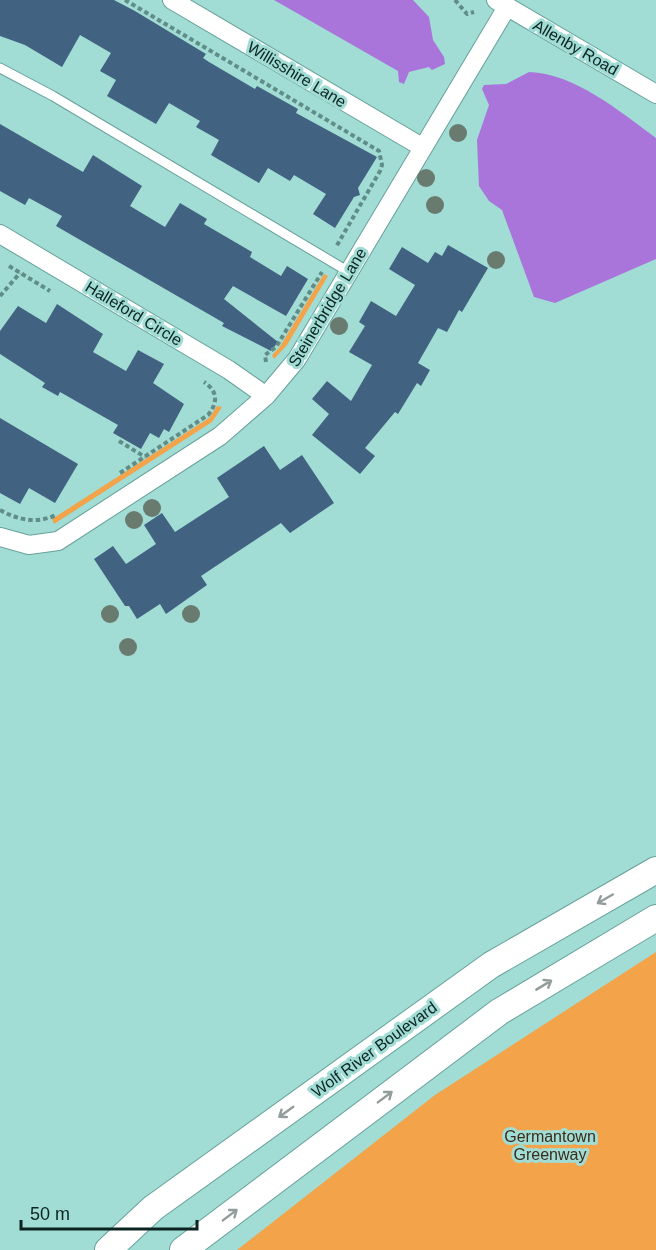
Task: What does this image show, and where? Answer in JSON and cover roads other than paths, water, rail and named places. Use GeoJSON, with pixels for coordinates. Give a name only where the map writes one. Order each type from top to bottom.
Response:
{"type":"FeatureCollection","features":[{"type":"Feature","properties":{"kind":"main road","name":"Wolf River Boulevard"},"geometry":{"type":"LineString","coordinates":[[108,1250],[153,1208],[491,964],[656,870]]}},
{"type":"Feature","properties":{"kind":"main road"},"geometry":{"type":"LineString","coordinates":[[183,1250],[499,1012],[656,918]]}},
{"type":"Feature","properties":{"kind":"street","name":"Willisshire Lane"},"geometry":{"type":"LineString","coordinates":[[172,0],[422,147]]}},
{"type":"Feature","properties":{"kind":"street","name":"Steinerbridge Lane"},"geometry":{"type":"LineString","coordinates":[[0,537],[29,545],[58,541],[220,436],[266,396],[297,359],[422,147],[501,3]]}},
{"type":"Feature","properties":{"kind":"street","name":"Allenby Road"},"geometry":{"type":"LineString","coordinates":[[501,3],[656,94]]}},
{"type":"Feature","properties":{"kind":"street","name":"Halleford Circle"},"geometry":{"type":"LineString","coordinates":[[0,234],[229,370],[266,396]]}},
{"type":"Feature","properties":{"kind":"lane"},"geometry":{"type":"LineString","coordinates":[[0,68],[53,96],[349,272]]}},
{"type":"Feature","properties":{"kind":"park label","name":"Germantown Greenway"},"geometry":{"type":"Point","coordinates":[550,1145]}}]}
